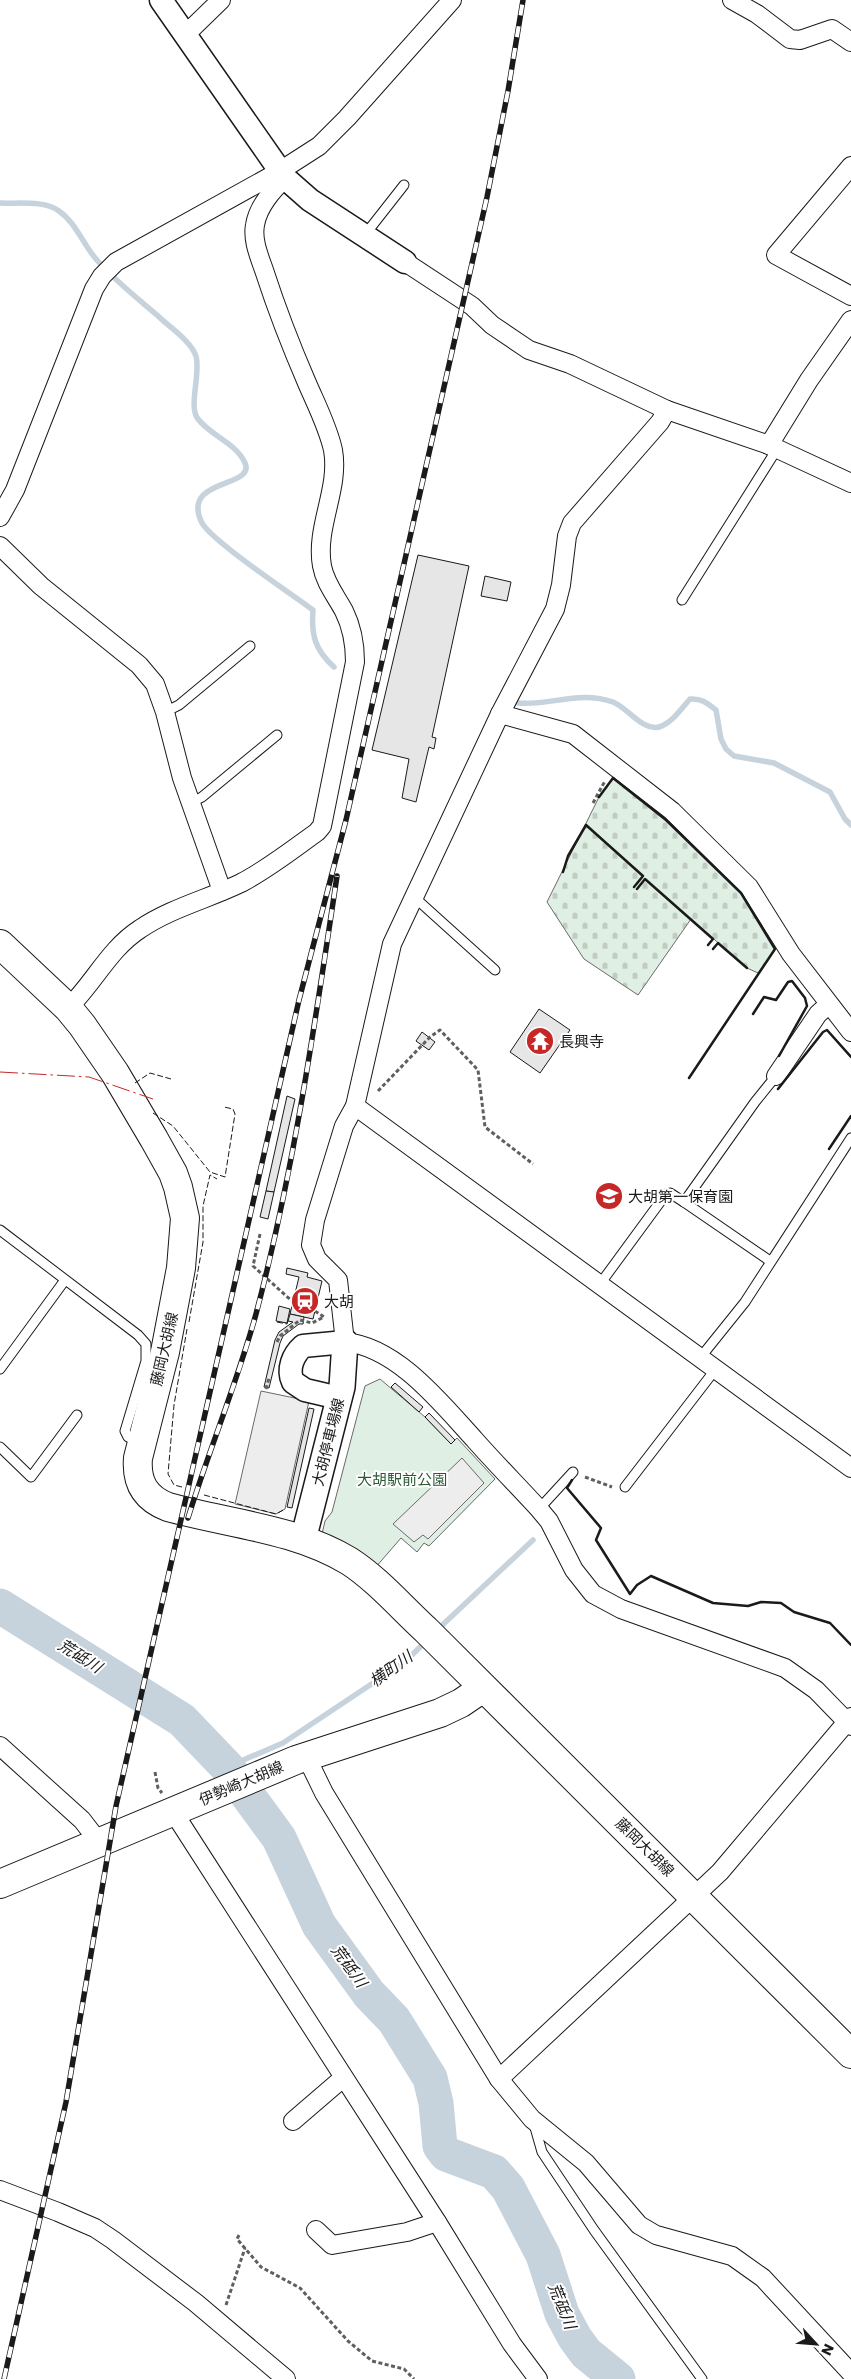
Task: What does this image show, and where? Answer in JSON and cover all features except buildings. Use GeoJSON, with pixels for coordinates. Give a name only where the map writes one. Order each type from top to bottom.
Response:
{"type":"FeatureCollection","features":[{"type":"Feature","properties":{"kind":"main road","name":"藤岡大胡線"},"geometry":{"type":"LineString","coordinates":[[3,954],[68,1008],[110,1066],[165,1156],[178,1187],[185,1218],[184,1247],[172,1319],[141,1443],[137,1472],[139,1483],[146,1494],[157,1502],[183,1511],[271,1530],[303,1540],[350,1562],[431,1635],[851,2054]]}},
{"type":"Feature","properties":{"kind":"main road","name":"大胡停車場線"},"geometry":{"type":"LineString","coordinates":[[303,1540],[339,1398],[346,1358],[345,1342]]}},
{"type":"Feature","properties":{"kind":"main road","name":"伊勢崎大胡線"},"geometry":{"type":"LineString","coordinates":[[0,1884],[99,1842],[174,1807],[301,1758],[440,1713],[461,1703],[483,1688]]}},
{"type":"Feature","properties":{"kind":"street"},"geometry":{"type":"LineString","coordinates":[[161,0],[283,174],[310,200],[472,306],[492,325],[529,350],[570,364],[667,410],[773,447],[851,483]]}},
{"type":"Feature","properties":{"kind":"street"},"geometry":{"type":"LineString","coordinates":[[186,35],[221,0]]}},
{"type":"Feature","properties":{"kind":"street"},"geometry":{"type":"LineString","coordinates":[[0,517],[15,490],[94,289],[102,276],[116,262],[283,174],[330,135],[452,0]]}},
{"type":"Feature","properties":{"kind":"street"},"geometry":{"type":"LineString","coordinates":[[732,0],[758,14],[790,38],[800,40],[832,29],[851,42]]}},
{"type":"Feature","properties":{"kind":"street"},"geometry":{"type":"LineString","coordinates":[[851,166],[776,255],[851,296]]}},
{"type":"Feature","properties":{"kind":"street"},"geometry":{"type":"LineString","coordinates":[[68,1008],[108,958],[139,930],[156,919],[266,870],[317,832],[322,826],[355,662],[355,648],[352,629],[327,582],[322,567],[321,538],[332,484],[333,450],[280,320],[255,243],[255,225],[259,212],[283,174]]}},
{"type":"Feature","properties":{"kind":"street"},"geometry":{"type":"LineString","coordinates":[[773,447],[809,380],[851,320]]}},
{"type":"Feature","properties":{"kind":"street"},"geometry":{"type":"LineString","coordinates":[[345,1342],[338,1280],[313,1252],[311,1236],[344,1126],[355,1106],[392,944],[500,714],[555,609],[561,585],[567,536],[572,523],[660,422],[667,410]]}},
{"type":"Feature","properties":{"kind":"street"},"geometry":{"type":"LineString","coordinates":[[0,546],[41,586],[139,665],[156,684],[190,803],[222,891]]}},
{"type":"Feature","properties":{"kind":"street"},"geometry":{"type":"LineString","coordinates":[[500,714],[574,734],[672,811],[749,887],[791,954],[828,1005],[851,1032]]}},
{"type":"Feature","properties":{"kind":"street"},"geometry":{"type":"LineString","coordinates":[[776,1076],[818,1014],[828,1005]]}},
{"type":"Feature","properties":{"kind":"street"},"geometry":{"type":"LineString","coordinates":[[355,1106],[408,1147],[600,1284],[851,1468]]}},
{"type":"Feature","properties":{"kind":"street"},"geometry":{"type":"LineString","coordinates":[[339,1398],[299,1387],[293,1382],[290,1370],[294,1357],[303,1346],[345,1342],[364,1345],[380,1352],[418,1380],[548,1521],[574,1570],[593,1594],[621,1609],[785,1668],[816,1690],[850,1721],[720,1872],[695,1897],[664,1922],[499,2079]]}},
{"type":"Feature","properties":{"kind":"street"},"geometry":{"type":"LineString","coordinates":[[0,1746],[82,1820],[99,1842]]}},
{"type":"Feature","properties":{"kind":"street"},"geometry":{"type":"LineString","coordinates":[[301,1758],[499,2079],[532,2118],[586,2163],[639,2225],[656,2235],[720,2251],[747,2266],[763,2278],[851,2373]]}},
{"type":"Feature","properties":{"kind":"street"},"geometry":{"type":"LineString","coordinates":[[174,1807],[343,2078],[437,2222],[512,2344],[538,2379]]}},
{"type":"Feature","properties":{"kind":"street"},"geometry":{"type":"LineString","coordinates":[[293,2120],[343,2078]]}},
{"type":"Feature","properties":{"kind":"street"},"geometry":{"type":"LineString","coordinates":[[0,2190],[95,2228],[142,2260],[286,2379]]}},
{"type":"Feature","properties":{"kind":"street"},"geometry":{"type":"LineString","coordinates":[[316,2230],[332,2245],[407,2232],[437,2222]]}},
{"type":"Feature","properties":{"kind":"lane"},"geometry":{"type":"LineString","coordinates":[[364,237],[404,185]]}},
{"type":"Feature","properties":{"kind":"lane"},"geometry":{"type":"LineString","coordinates":[[682,600],[773,447]]}},
{"type":"Feature","properties":{"kind":"lane"},"geometry":{"type":"LineString","coordinates":[[165,712],[179,705],[250,646]]}},
{"type":"Feature","properties":{"kind":"lane"},"geometry":{"type":"LineString","coordinates":[[190,803],[202,797],[277,735]]}},
{"type":"Feature","properties":{"kind":"lane"},"geometry":{"type":"LineString","coordinates":[[413,896],[424,903],[495,970]]}},
{"type":"Feature","properties":{"kind":"lane"},"geometry":{"type":"LineString","coordinates":[[684,1202],[755,1102],[776,1076]]}},
{"type":"Feature","properties":{"kind":"lane"},"geometry":{"type":"LineString","coordinates":[[700,1358],[745,1302],[851,1138]]}},
{"type":"Feature","properties":{"kind":"lane"},"geometry":{"type":"LineString","coordinates":[[600,1284],[666,1194],[670,1193],[770,1261]]}},
{"type":"Feature","properties":{"kind":"lane"},"geometry":{"type":"LineString","coordinates":[[0,1230],[138,1335],[146,1344],[146,1361],[125,1431],[128,1437],[141,1443]]}},
{"type":"Feature","properties":{"kind":"lane"},"geometry":{"type":"LineString","coordinates":[[0,1369],[66,1280]]}},
{"type":"Feature","properties":{"kind":"lane"},"geometry":{"type":"LineString","coordinates":[[625,1487],[715,1370]]}},
{"type":"Feature","properties":{"kind":"lane"},"geometry":{"type":"LineString","coordinates":[[0,1447],[30,1477],[77,1415]]}},
{"type":"Feature","properties":{"kind":"lane"},"geometry":{"type":"LineString","coordinates":[[539,1510],[573,1472]]}},
{"type":"Feature","properties":{"kind":"lane"},"geometry":{"type":"LineString","coordinates":[[532,2118],[542,2152],[594,2230],[702,2379]]}},
{"type":"Feature","properties":{"kind":"path"},"geometry":{"type":"LineString","coordinates":[[592,803],[605,780]]}},
{"type":"Feature","properties":{"kind":"path"},"geometry":{"type":"LineString","coordinates":[[355,1106],[374,1095],[430,1037],[440,1030],[478,1070],[485,1127],[533,1164]]}},
{"type":"Feature","properties":{"kind":"path"},"geometry":{"type":"LineString","coordinates":[[260,1234],[253,1266],[293,1302]]}},
{"type":"Feature","properties":{"kind":"path"},"geometry":{"type":"LineString","coordinates":[[573,1472],[619,1490],[625,1487]]}},
{"type":"Feature","properties":{"kind":"path"},"geometry":{"type":"LineString","coordinates":[[155,1772],[158,1788],[174,1807]]}},
{"type":"Feature","properties":{"kind":"path"},"geometry":{"type":"LineString","coordinates":[[239,2234],[237,2239],[261,2267],[300,2288],[348,2341],[372,2361],[404,2369],[414,2379]]}},
{"type":"Feature","properties":{"kind":"path"},"geometry":{"type":"LineString","coordinates":[[218,2321],[224,2311],[245,2248]]}},
{"type":"Feature","properties":{"kind":"green space"},"geometry":{"type":"Polygon","coordinates":[[[613,778],[666,820],[741,893],[775,949],[758,973],[747,968],[691,919],[638,995],[584,959],[547,902],[599,797],[613,778]]]}},
{"type":"Feature","properties":{"kind":"green space","name":"大胡駅前公園"},"geometry":{"type":"Polygon","coordinates":[[[380,1379],[425,1417],[451,1444],[457,1438],[495,1479],[429,1546],[424,1543],[417,1552],[401,1538],[375,1568],[322,1534],[325,1521],[332,1512],[365,1386],[380,1379]]]}},
{"type":"Feature","properties":{"kind":"shaded area"},"geometry":{"type":"Polygon","coordinates":[[[261,1391],[309,1401],[285,1509],[276,1514],[235,1504],[261,1391]]]}},
{"type":"Feature","properties":{"kind":"shaded area"},"geometry":{"type":"Polygon","coordinates":[[[462,1458],[484,1483],[428,1539],[423,1535],[414,1542],[393,1524],[462,1458]]]}},
{"type":"Feature","properties":{"kind":"waterway"},"geometry":{"type":"LineString","coordinates":[[0,203],[39,204],[59,211],[70,221],[91,253],[103,267],[179,334],[193,350],[197,363],[194,398],[195,414],[203,425],[236,450],[245,463],[245,471],[240,477],[209,490],[201,497],[198,507],[201,521],[218,540],[234,553],[313,610],[314,635],[318,648],[334,667]]}},
{"type":"Feature","properties":{"kind":"waterway"},"geometry":{"type":"LineString","coordinates":[[518,703],[577,698],[601,699],[619,705],[647,726],[659,727],[676,715],[690,699],[701,700],[716,710],[721,739],[726,749],[734,756],[774,763],[830,792],[845,819],[851,825]]}},
{"type":"Feature","properties":{"kind":"waterway","name":"横町川"},"geometry":{"type":"LineString","coordinates":[[436,1631],[533,1540]]}},
{"type":"Feature","properties":{"kind":"waterway","name":"荒砥川"},"geometry":{"type":"LineString","coordinates":[[0,1606],[182,1720],[227,1767],[279,1838],[319,1925],[369,1994],[394,2020],[430,2078],[436,2103],[440,2146],[446,2154],[494,2172],[508,2188],[543,2255],[562,2314],[575,2338],[586,2353],[618,2379]]}},
{"type":"Feature","properties":{"kind":"waterway","name":"横町川"},"geometry":{"type":"LineString","coordinates":[[227,1767],[283,1743],[406,1661],[426,1641]]}},
{"type":"Feature","properties":{"kind":"railway"},"geometry":{"type":"LineString","coordinates":[[4,2379],[66,2102],[116,1806],[299,1000],[346,820],[487,197],[508,91],[523,0]]}},
{"type":"Feature","properties":{"kind":"railway"},"geometry":{"type":"LineString","coordinates":[[188,1518],[232,1391],[256,1314],[282,1205],[293,1151],[337,876]]}},
{"type":"Feature","properties":{"kind":"fence"},"geometry":{"type":"LineString","coordinates":[[135,1083],[150,1073],[171,1079]]}},
{"type":"Feature","properties":{"kind":"fence"},"geometry":{"type":"LineString","coordinates":[[153,1113],[173,1126],[210,1172],[225,1177],[235,1114],[233,1109],[224,1107]]}},
{"type":"Feature","properties":{"kind":"fence"},"geometry":{"type":"LineString","coordinates":[[189,1322],[203,1242],[203,1206],[210,1175],[217,1179]]}},
{"type":"Feature","properties":{"kind":"fence"},"geometry":{"type":"LineString","coordinates":[[277,1322],[287,1324],[288,1321]]}},
{"type":"Feature","properties":{"kind":"fence"},"geometry":{"type":"LineString","coordinates":[[182,1487],[174,1485],[168,1474],[174,1405],[187,1329]]}},
{"type":"Feature","properties":{"kind":"fence"},"geometry":{"type":"LineString","coordinates":[[204,1495],[276,1514],[285,1509]]}},
{"type":"Feature","properties":{"kind":"wall"},"geometry":{"type":"LineString","coordinates":[[599,797],[613,778],[666,820],[741,893],[775,949],[689,1078]]}},
{"type":"Feature","properties":{"kind":"wall"},"geometry":{"type":"LineString","coordinates":[[563,872],[568,856],[586,825],[643,876],[634,887]]}},
{"type":"Feature","properties":{"kind":"wall"},"geometry":{"type":"LineString","coordinates":[[637,889],[645,879],[713,939],[708,945]]}},
{"type":"Feature","properties":{"kind":"wall"},"geometry":{"type":"LineString","coordinates":[[713,949],[718,943],[747,968]]}},
{"type":"Feature","properties":{"kind":"wall"},"geometry":{"type":"LineString","coordinates":[[753,1014],[764,997],[776,1000],[788,982],[792,981],[805,998],[807,1006],[779,1056]]}},
{"type":"Feature","properties":{"kind":"wall"},"geometry":{"type":"LineString","coordinates":[[778,1089],[823,1032],[827,1030],[851,1057]]}},
{"type":"Feature","properties":{"kind":"wall"},"geometry":{"type":"LineString","coordinates":[[829,1149],[851,1116]]}},
{"type":"Feature","properties":{"kind":"wall"},"geometry":{"type":"LineString","coordinates":[[572,1480],[567,1488],[601,1528],[596,1540],[630,1594],[637,1585],[651,1576],[713,1603],[748,1606],[761,1602],[781,1603],[794,1612],[830,1623],[851,1645]]}},
{"type":"Feature","properties":{"kind":"power"},"geometry":{"type":"LineString","coordinates":[[0,1072],[89,1077],[153,1099]]}},
{"type":"Feature","properties":{"kind":"place","name":"長興寺"},"geometry":{"type":"Point","coordinates":[540,1041]}},
{"type":"Feature","properties":{"kind":"place","name":"大胡第一保育園"},"geometry":{"type":"Point","coordinates":[609,1196]}},
{"type":"Feature","properties":{"kind":"place","name":"大胡"},"geometry":{"type":"Point","coordinates":[305,1301]}}]}
